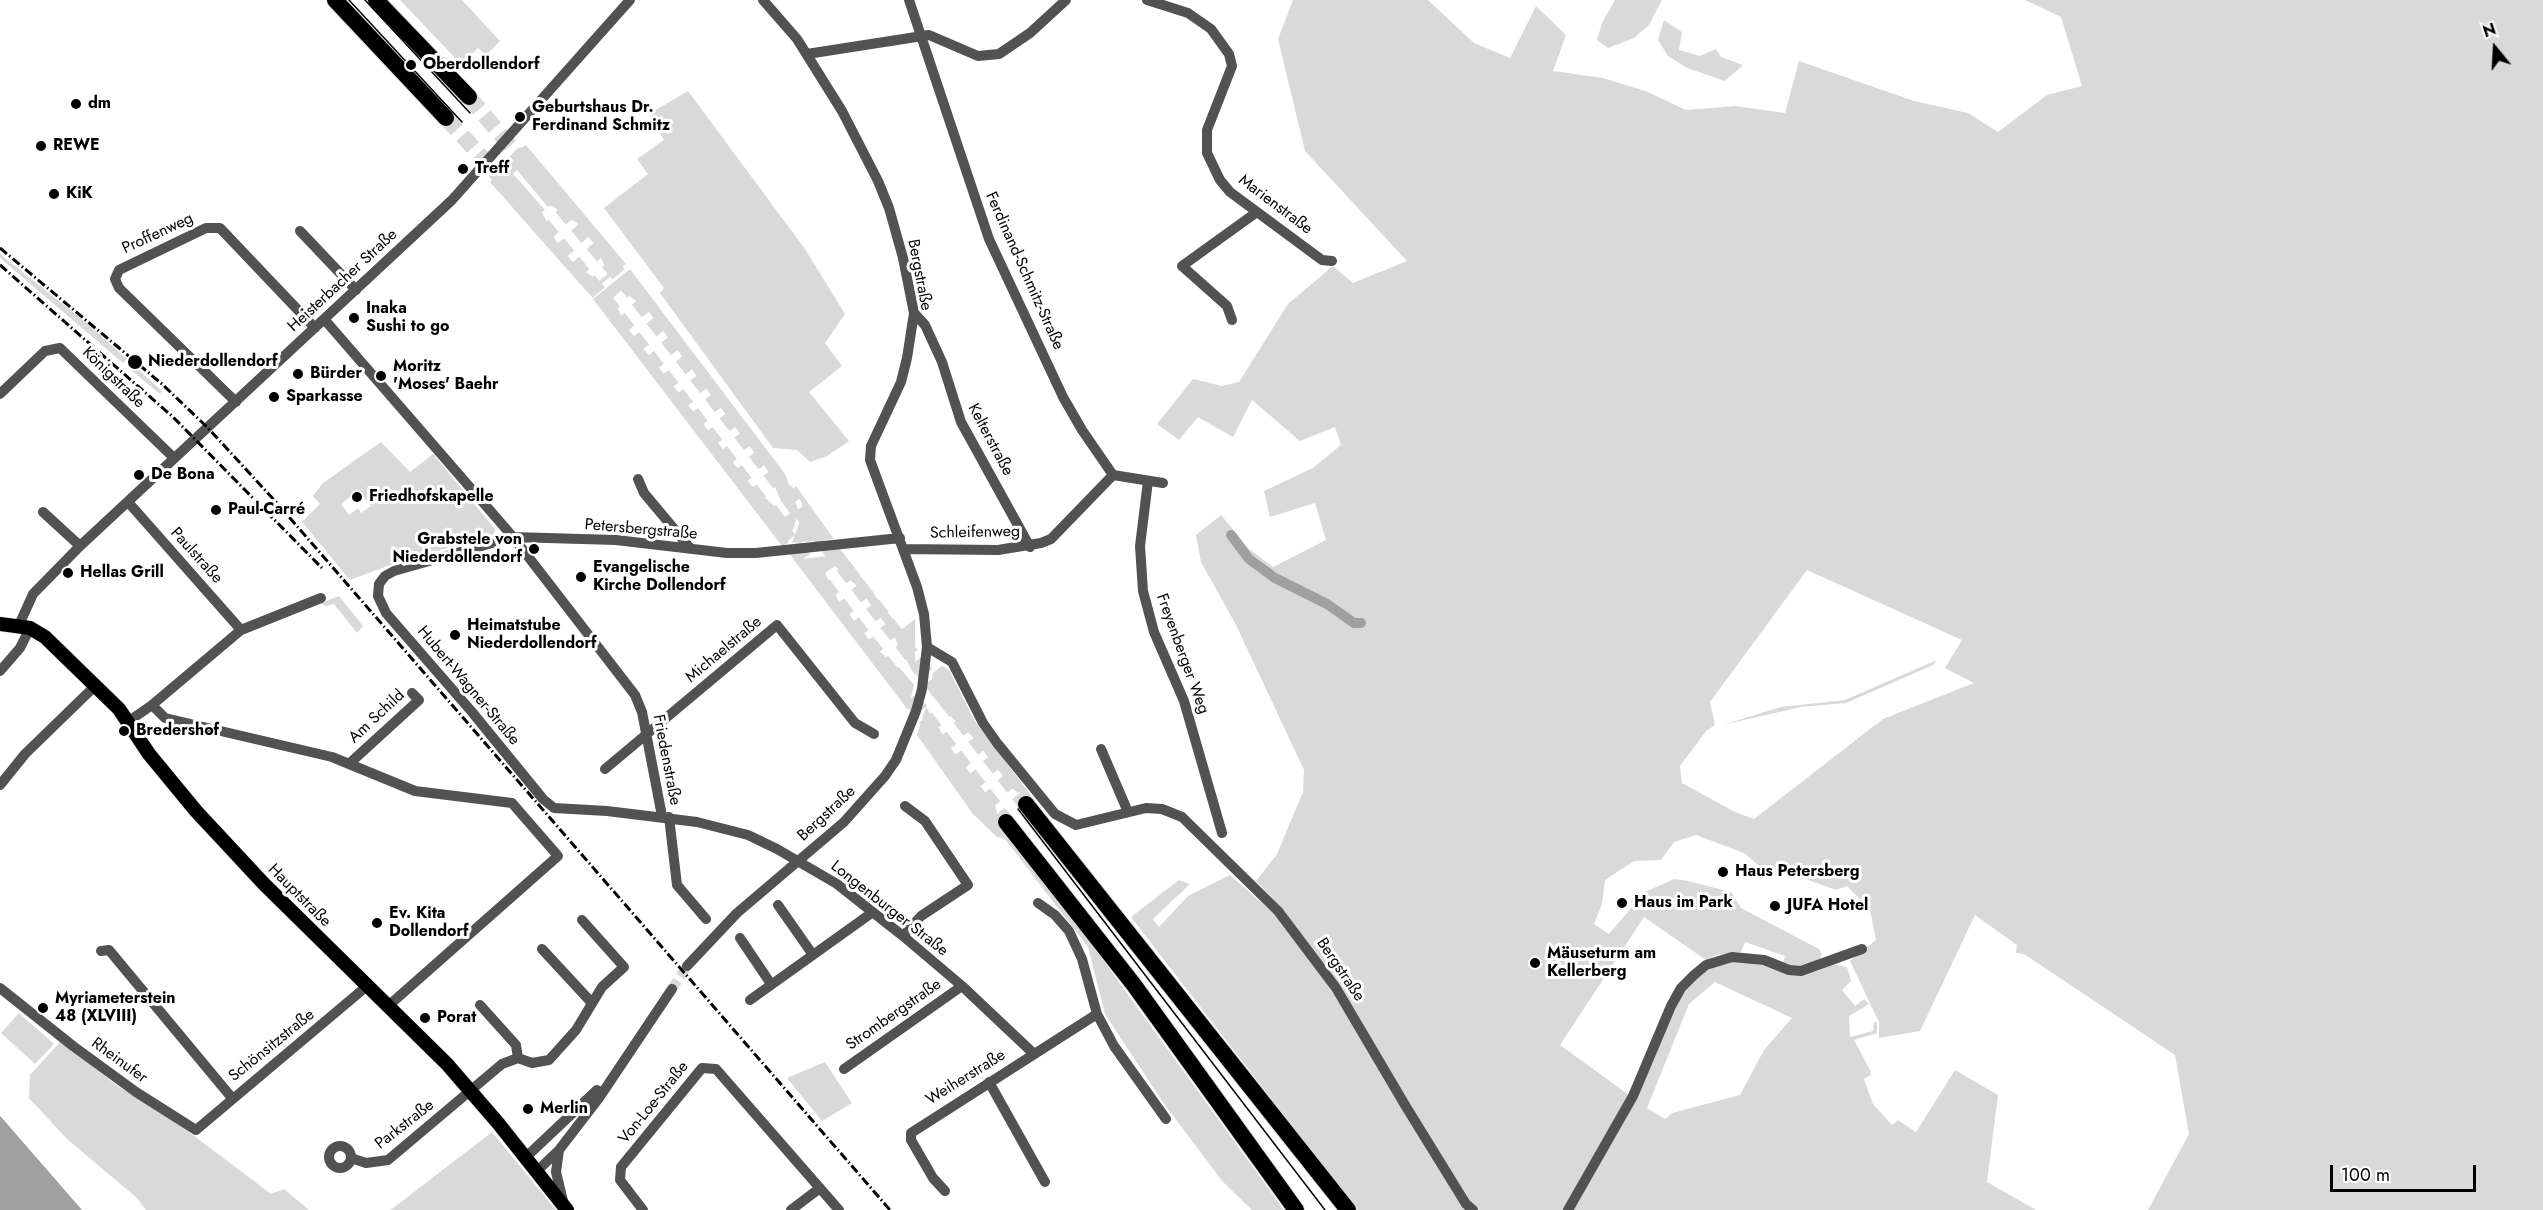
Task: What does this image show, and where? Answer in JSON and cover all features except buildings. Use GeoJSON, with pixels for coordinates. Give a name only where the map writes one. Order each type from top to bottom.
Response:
{"type":"FeatureCollection","features":[{"type":"Feature","properties":{"kind":"highway"},"geometry":{"type":"LineString","coordinates":[[335,0],[446,118]]}},
{"type":"Feature","properties":{"kind":"highway"},"geometry":{"type":"LineString","coordinates":[[376,0],[469,97]]}},
{"type":"Feature","properties":{"kind":"highway"},"geometry":{"type":"LineString","coordinates":[[1026,804],[1348,1210]]}},
{"type":"Feature","properties":{"kind":"highway"},"geometry":{"type":"LineString","coordinates":[[1006,822],[1140,993],[1296,1210]]}},
{"type":"Feature","properties":{"kind":"main road"},"geometry":{"type":"LineString","coordinates":[[0,624],[25,626]]}},
{"type":"Feature","properties":{"kind":"main road","name":"Hauptstraße"},"geometry":{"type":"LineString","coordinates":[[25,626],[45,637],[129,721],[149,754],[196,811],[264,884],[471,1090],[565,1208]]}},
{"type":"Feature","properties":{"kind":"street","name":"Heisterbacher Straße"},"geometry":{"type":"LineString","coordinates":[[0,671],[20,648],[33,594],[80,546],[452,200],[630,0]]}},
{"type":"Feature","properties":{"kind":"street","name":"Bergstraße"},"geometry":{"type":"LineString","coordinates":[[687,966],[737,913],[844,822],[885,776],[896,760],[916,711],[922,689],[927,647],[924,614],[902,543],[870,460],[871,446],[901,382],[914,313],[907,276],[886,199],[842,111],[786,24],[763,0]]}},
{"type":"Feature","properties":{"kind":"street","name":"Ferdinand-Schmitz-Straße"},"geometry":{"type":"LineString","coordinates":[[909,0],[924,37],[989,239],[1063,397],[1082,430],[1113,475]]}},
{"type":"Feature","properties":{"kind":"street"},"geometry":{"type":"LineString","coordinates":[[807,54],[929,35],[978,56],[999,54],[1030,33],[1066,0]]}},
{"type":"Feature","properties":{"kind":"street","name":"Marienstraße"},"geometry":{"type":"LineString","coordinates":[[1147,0],[1188,13],[1211,29],[1229,54],[1232,66],[1222,96],[1209,123],[1207,153],[1220,180],[1230,192],[1322,260],[1332,261]]}},
{"type":"Feature","properties":{"kind":"street"},"geometry":{"type":"LineString","coordinates":[[815,68],[831,51]]}},
{"type":"Feature","properties":{"kind":"street"},"geometry":{"type":"LineString","coordinates":[[1232,320],[1227,306],[1182,266],[1257,212]]}},
{"type":"Feature","properties":{"kind":"street","name":"Proffenweg"},"geometry":{"type":"LineString","coordinates":[[236,402],[115,282],[117,273],[122,268],[213,227],[225,231],[315,328]]}},
{"type":"Feature","properties":{"kind":"street"},"geometry":{"type":"LineString","coordinates":[[300,231],[356,290]]}},
{"type":"Feature","properties":{"kind":"street","name":"Kelterstraße"},"geometry":{"type":"LineString","coordinates":[[914,313],[926,325],[942,362],[961,422],[1030,547]]}},
{"type":"Feature","properties":{"kind":"street","name":"Friedenstraße"},"geometry":{"type":"LineString","coordinates":[[324,319],[434,447],[445,455],[513,537],[635,696],[642,712],[665,817]]}},
{"type":"Feature","properties":{"kind":"street","name":"Königstraße"},"geometry":{"type":"LineString","coordinates":[[0,393],[45,351],[60,348],[174,458]]}},
{"type":"Feature","properties":{"kind":"street"},"geometry":{"type":"LineString","coordinates":[[1113,475],[1163,483]]}},
{"type":"Feature","properties":{"kind":"street","name":"Schleifenweg"},"geometry":{"type":"LineString","coordinates":[[902,543],[975,550],[1030,547],[1051,539],[1113,475]]}},
{"type":"Feature","properties":{"kind":"street"},"geometry":{"type":"LineString","coordinates":[[638,479],[644,493],[690,549]]}},
{"type":"Feature","properties":{"kind":"street","name":"Freyenberger Weg"},"geometry":{"type":"LineString","coordinates":[[1148,481],[1140,546],[1143,591],[1154,632],[1184,701],[1222,833]]}},
{"type":"Feature","properties":{"kind":"street","name":"Paulstraße"},"geometry":{"type":"LineString","coordinates":[[128,502],[241,630]]}},
{"type":"Feature","properties":{"kind":"street"},"geometry":{"type":"LineString","coordinates":[[43,512],[80,546]]}},
{"type":"Feature","properties":{"kind":"street","name":"Petersbergstraße"},"geometry":{"type":"LineString","coordinates":[[385,576],[405,567],[513,537],[616,540],[690,549],[756,553],[902,543]]}},
{"type":"Feature","properties":{"kind":"street","name":"Hubert-Wagner-Straße"},"geometry":{"type":"LineString","coordinates":[[385,576],[379,584],[378,596],[386,613],[472,712],[543,799],[554,808]]}},
{"type":"Feature","properties":{"kind":"street"},"geometry":{"type":"LineString","coordinates":[[129,721],[152,705],[241,630],[321,598]]}},
{"type":"Feature","properties":{"kind":"street","name":"Michaelstraße"},"geometry":{"type":"LineString","coordinates":[[605,769],[777,625],[855,723],[874,734]]}},
{"type":"Feature","properties":{"kind":"street","name":"Bergstraße"},"geometry":{"type":"LineString","coordinates":[[927,647],[951,662],[992,737],[1055,814],[1076,825],[1146,808],[1162,808],[1182,817],[1278,911],[1336,988],[1466,1204],[1473,1210]]}},
{"type":"Feature","properties":{"kind":"street"},"geometry":{"type":"LineString","coordinates":[[0,785],[25,754],[95,686]]}},
{"type":"Feature","properties":{"kind":"street","name":"Am Schild"},"geometry":{"type":"LineString","coordinates":[[350,763],[419,700],[412,693]]}},
{"type":"Feature","properties":{"kind":"street"},"geometry":{"type":"LineString","coordinates":[[152,705],[165,718],[297,748],[350,763],[415,791],[512,803],[558,855],[387,1006]]}},
{"type":"Feature","properties":{"kind":"street"},"geometry":{"type":"LineString","coordinates":[[1101,749],[1128,812]]}},
{"type":"Feature","properties":{"kind":"street"},"geometry":{"type":"LineString","coordinates":[[903,936],[921,916],[968,885],[925,821],[905,806]]}},
{"type":"Feature","properties":{"kind":"street","name":"Longenburger Straße"},"geometry":{"type":"LineString","coordinates":[[554,808],[665,817],[720,826],[748,836],[798,860],[837,884],[903,936],[962,986],[1034,1053]]}},
{"type":"Feature","properties":{"kind":"street"},"geometry":{"type":"LineString","coordinates":[[665,817],[677,885],[706,919]]}},
{"type":"Feature","properties":{"kind":"street"},"geometry":{"type":"LineString","coordinates":[[1038,903],[1055,915],[1069,931],[1087,973],[1097,1014],[1114,1046],[1166,1119]]}},
{"type":"Feature","properties":{"kind":"street"},"geometry":{"type":"LineString","coordinates":[[778,905],[813,955]]}},
{"type":"Feature","properties":{"kind":"street"},"geometry":{"type":"LineString","coordinates":[[750,999],[873,912]]}},
{"type":"Feature","properties":{"kind":"street"},"geometry":{"type":"LineString","coordinates":[[480,1005],[516,1045],[518,1058],[532,1063],[549,1060],[576,1030],[602,987],[624,967],[582,920]]}},
{"type":"Feature","properties":{"kind":"street"},"geometry":{"type":"LineString","coordinates":[[740,938],[771,984]]}},
{"type":"Feature","properties":{"kind":"street"},"geometry":{"type":"LineString","coordinates":[[542,949],[591,1002]]}},
{"type":"Feature","properties":{"kind":"street"},"geometry":{"type":"LineString","coordinates":[[1568,1210],[1633,1096],[1671,1006],[1681,988],[1694,975],[1706,965],[1732,957],[1764,960],[1790,970],[1801,971],[1862,949]]}},
{"type":"Feature","properties":{"kind":"street"},"geometry":{"type":"LineString","coordinates":[[101,951],[109,950],[232,1098]]}},
{"type":"Feature","properties":{"kind":"street","name":"Schönsitzstraße"},"geometry":{"type":"LineString","coordinates":[[196,1130],[367,986]]}},
{"type":"Feature","properties":{"kind":"street","name":"Strombergstraße"},"geometry":{"type":"LineString","coordinates":[[844,1069],[962,986]]}},
{"type":"Feature","properties":{"kind":"street","name":"Rheinufer"},"geometry":{"type":"LineString","coordinates":[[0,988],[136,1092],[196,1130]]}},
{"type":"Feature","properties":{"kind":"street"},"geometry":{"type":"LineString","coordinates":[[536,1172],[559,1150],[615,1074],[672,989]]}},
{"type":"Feature","properties":{"kind":"street","name":"Weiherstraße"},"geometry":{"type":"LineString","coordinates":[[945,1191],[933,1178],[911,1140],[911,1133],[1097,1014]]}},
{"type":"Feature","properties":{"kind":"street","name":"Parkstraße"},"geometry":{"type":"LineString","coordinates":[[351,1158],[366,1164],[387,1161],[491,1072],[518,1058]]}},
{"type":"Feature","properties":{"kind":"street","name":"Von-Loe-Straße"},"geometry":{"type":"LineString","coordinates":[[643,1210],[620,1180],[621,1167],[702,1068],[716,1069],[839,1210]]}},
{"type":"Feature","properties":{"kind":"street"},"geometry":{"type":"LineString","coordinates":[[525,1158],[615,1074]]}},
{"type":"Feature","properties":{"kind":"street"},"geometry":{"type":"LineString","coordinates":[[989,1082],[1046,1182]]}},
{"type":"Feature","properties":{"kind":"street"},"geometry":{"type":"LineString","coordinates":[[559,1150],[556,1172],[565,1208]]}},
{"type":"Feature","properties":{"kind":"street"},"geometry":{"type":"LineString","coordinates":[[791,1210],[820,1188]]}},
{"type":"Feature","properties":{"kind":"shaded area"},"geometry":{"type":"Polygon","coordinates":[[[400,0],[462,0],[500,41],[486,55],[478,48],[461,64],[400,0]]]}},
{"type":"Feature","properties":{"kind":"shaded area"},"geometry":{"type":"Polygon","coordinates":[[[1293,0],[1428,0],[1474,43],[1510,58],[1536,6],[1566,35],[1553,71],[1603,78],[1648,92],[1686,110],[1735,106],[1785,113],[1799,61],[1914,101],[1968,113],[1998,132],[2047,95],[2082,86],[2061,17],[2025,0],[2543,0],[2543,1210],[2148,1210],[2189,1134],[2175,1055],[2024,954],[2016,953],[2017,945],[1975,915],[1920,1031],[1879,1038],[1879,1022],[1850,961],[1876,940],[1870,909],[1847,886],[1836,890],[1781,870],[1770,875],[1744,853],[1696,835],[1674,842],[1661,860],[1634,861],[1605,880],[1602,904],[1594,924],[1609,934],[1645,892],[1674,879],[1688,881],[1731,892],[1741,908],[1819,949],[1822,954],[1820,959],[1816,963],[1795,967],[1783,963],[1785,956],[1745,942],[1741,952],[1716,955],[1706,960],[1644,917],[1560,1045],[1629,1095],[1564,1210],[1479,1210],[1470,1202],[1391,1073],[1279,905],[1256,881],[1277,854],[1303,792],[1304,770],[1236,625],[1201,562],[1196,535],[1221,515],[1249,549],[1273,567],[1326,540],[1315,503],[1270,517],[1264,491],[1313,468],[1341,445],[1335,427],[1300,441],[1252,400],[1233,437],[1198,417],[1179,440],[1157,424],[1193,379],[1222,386],[1239,382],[1288,304],[1333,266],[1353,283],[1407,261],[1305,151],[1278,39],[1293,0]],[[1807,570],[1710,702],[1715,725],[1706,731],[1680,766],[1682,783],[1735,812],[1754,819],[1883,719],[1974,683],[1945,668],[1962,640],[1807,570]]]}},
{"type":"Feature","properties":{"kind":"shaded area"},"geometry":{"type":"Polygon","coordinates":[[[1615,0],[1662,0],[1649,25],[1634,38],[1608,48],[1597,40],[1602,23],[1615,0]]]}},
{"type":"Feature","properties":{"kind":"shaded area"},"geometry":{"type":"Polygon","coordinates":[[[1664,20],[1682,32],[1679,50],[1700,56],[1716,49],[1721,57],[1743,65],[1725,81],[1687,68],[1668,56],[1658,40],[1664,20]]]}},
{"type":"Feature","properties":{"kind":"shaded area"},"geometry":{"type":"Polygon","coordinates":[[[688,91],[805,249],[845,314],[825,343],[842,366],[809,392],[849,441],[827,456],[810,462],[797,450],[773,448],[660,293],[664,288],[604,208],[648,174],[637,159],[664,140],[649,114],[688,91]]]}},
{"type":"Feature","properties":{"kind":"shaded area"},"geometry":{"type":"Polygon","coordinates":[[[526,145],[626,264],[589,294],[490,182],[510,162],[507,159],[519,147],[520,149],[526,145]],[[517,170],[513,174],[545,210],[542,212],[556,241],[574,264],[599,281],[608,274],[596,246],[577,223],[551,205],[548,207],[517,170]]]}},
{"type":"Feature","properties":{"kind":"shaded area"},"geometry":{"type":"Polygon","coordinates":[[[0,254],[88,324],[162,391],[160,394],[131,370],[134,366],[126,360],[123,363],[0,258],[0,254]]]}},
{"type":"Feature","properties":{"kind":"shaded area"},"geometry":{"type":"Polygon","coordinates":[[[630,269],[785,474],[799,512],[788,543],[782,546],[593,299],[630,269]],[[621,290],[613,298],[626,326],[751,485],[774,506],[776,505],[785,517],[790,513],[781,501],[768,471],[646,308],[621,290]]]}},
{"type":"Feature","properties":{"kind":"shaded area"},"geometry":{"type":"Polygon","coordinates":[[[381,442],[410,472],[433,454],[495,529],[494,535],[401,561],[350,580],[302,522],[320,504],[313,496],[323,483],[381,442]],[[359,490],[341,504],[349,515],[358,508],[361,513],[371,506],[359,490]]]}},
{"type":"Feature","properties":{"kind":"shaded area"},"geometry":{"type":"Polygon","coordinates":[[[796,486],[834,539],[792,543],[803,512],[802,503],[793,489],[796,486]]]}},
{"type":"Feature","properties":{"kind":"shaded area"},"geometry":{"type":"Polygon","coordinates":[[[844,554],[901,630],[915,619],[915,676],[892,633],[857,586],[835,566],[825,573],[838,600],[874,646],[897,668],[899,667],[914,685],[908,710],[794,560],[844,554]]]}},
{"type":"Feature","properties":{"kind":"shaded area"},"geometry":{"type":"Polygon","coordinates":[[[339,596],[363,626],[357,633],[334,604],[325,606],[321,603],[339,596]]]}},
{"type":"Feature","properties":{"kind":"shaded area"},"geometry":{"type":"Polygon","coordinates":[[[1937,660],[1933,665],[1846,703],[1801,707],[1722,725],[1781,707],[1845,700],[1937,660]]]}},
{"type":"Feature","properties":{"kind":"shaded area"},"geometry":{"type":"Polygon","coordinates":[[[942,666],[949,670],[974,720],[1036,802],[1014,790],[971,735],[930,693],[933,673],[942,666]]]}},
{"type":"Feature","properties":{"kind":"shaded area"},"geometry":{"type":"Polygon","coordinates":[[[926,707],[952,750],[995,805],[1001,830],[1004,829],[1087,938],[1284,1210],[1252,1210],[1223,1182],[1162,1101],[1105,1014],[1088,947],[1005,839],[997,837],[973,814],[917,735],[926,707]]]}},
{"type":"Feature","properties":{"kind":"shaded area"},"geometry":{"type":"Polygon","coordinates":[[[1230,875],[1279,918],[1320,972],[1466,1210],[1357,1210],[1131,917],[1179,880],[1190,884],[1153,919],[1159,927],[1188,896],[1230,875]]]}},
{"type":"Feature","properties":{"kind":"shaded area"},"geometry":{"type":"Polygon","coordinates":[[[1725,961],[1762,965],[1787,974],[1818,971],[1832,964],[1847,967],[1851,981],[1842,990],[1855,1006],[1864,999],[1869,1004],[1849,1016],[1850,1037],[1873,1031],[1874,1022],[1877,1022],[1877,1033],[1854,1040],[1870,1070],[1871,1075],[1864,1079],[1873,1104],[1892,1125],[1898,1120],[1916,1132],[1955,1070],[1998,1095],[1987,1182],[2036,1210],[1573,1210],[1682,989],[1695,977],[1725,961]],[[1715,982],[1689,1004],[1647,1108],[1665,1119],[1672,1113],[1740,1095],[1764,1050],[1792,1018],[1715,982]]]}},
{"type":"Feature","properties":{"kind":"shaded area"},"geometry":{"type":"Polygon","coordinates":[[[19,1013],[54,1044],[35,1064],[1,1033],[19,1013]]]}},
{"type":"Feature","properties":{"kind":"shaded area"},"geometry":{"type":"Polygon","coordinates":[[[61,1041],[116,1085],[177,1123],[271,1194],[284,1189],[309,1210],[146,1210],[137,1198],[67,1139],[29,1098],[30,1075],[61,1041]]]}},
{"type":"Feature","properties":{"kind":"shaded area"},"geometry":{"type":"Polygon","coordinates":[[[825,1062],[852,1103],[822,1121],[787,1078],[825,1062]]]}},
{"type":"Feature","properties":{"kind":"shaded area"},"geometry":{"type":"Polygon","coordinates":[[[0,1116],[2,1118],[82,1210],[0,1210],[0,1116]]]}},
{"type":"Feature","properties":{"kind":"shaded area"},"geometry":{"type":"Polygon","coordinates":[[[492,1132],[556,1210],[389,1210],[392,1209],[492,1132]]]}},
{"type":"Feature","properties":{"kind":"waterway"},"geometry":{"type":"LineString","coordinates":[[1231,535],[1249,559],[1275,578],[1327,604],[1354,623],[1361,623]]}},
{"type":"Feature","properties":{"kind":"tunnel"},"geometry":{"type":"LineString","coordinates":[[469,97],[624,281],[1026,804]]}},
{"type":"Feature","properties":{"kind":"tunnel"},"geometry":{"type":"LineString","coordinates":[[446,118],[525,204],[604,299],[1006,822]]}},
{"type":"Feature","properties":{"kind":"tunnel"},"geometry":{"type":"LineString","coordinates":[[672,989],[687,966]]}},
{"type":"Feature","properties":{"kind":"tram line"},"geometry":{"type":"LineString","coordinates":[[349,0],[462,122]]}},
{"type":"Feature","properties":{"kind":"tram line"},"geometry":{"type":"LineString","coordinates":[[365,0],[470,113]]}},
{"type":"Feature","properties":{"kind":"tram line"},"geometry":{"type":"LineString","coordinates":[[1018,809],[1325,1210]]}},
{"type":"Feature","properties":{"kind":"railway"},"geometry":{"type":"LineString","coordinates":[[0,248],[162,384],[208,428],[276,502],[890,1210]]}},
{"type":"Feature","properties":{"kind":"railway"},"geometry":{"type":"LineString","coordinates":[[0,265],[173,417],[322,568]]}},
{"type":"Feature","properties":{"kind":"place","name":"Oberdollendorf"},"geometry":{"type":"Point","coordinates":[411,65]}},
{"type":"Feature","properties":{"kind":"place","name":"dm"},"geometry":{"type":"Point","coordinates":[76,104]}},
{"type":"Feature","properties":{"kind":"place","name":"Geburtshaus Dr. Ferdinand Schmitz"},"geometry":{"type":"Point","coordinates":[520,117]}},
{"type":"Feature","properties":{"kind":"place","name":"REWE"},"geometry":{"type":"Point","coordinates":[41,146]}},
{"type":"Feature","properties":{"kind":"place","name":"Treff"},"geometry":{"type":"Point","coordinates":[463,169]}},
{"type":"Feature","properties":{"kind":"place","name":"KiK"},"geometry":{"type":"Point","coordinates":[54,194]}},
{"type":"Feature","properties":{"kind":"place","name":"Inaka Sushi to go"},"geometry":{"type":"Point","coordinates":[354,318]}},
{"type":"Feature","properties":{"kind":"place","name":"Niederdollendorf"},"geometry":{"type":"Point","coordinates":[135,362]}},
{"type":"Feature","properties":{"kind":"place","name":"Bürder"},"geometry":{"type":"Point","coordinates":[298,374]}},
{"type":"Feature","properties":{"kind":"place","name":"Moritz 'Moses' Baehr"},"geometry":{"type":"Point","coordinates":[381,376]}},
{"type":"Feature","properties":{"kind":"place","name":"Sparkasse"},"geometry":{"type":"Point","coordinates":[274,397]}},
{"type":"Feature","properties":{"kind":"place","name":"De Bona"},"geometry":{"type":"Point","coordinates":[139,475]}},
{"type":"Feature","properties":{"kind":"place","name":"Friedhofskapelle"},"geometry":{"type":"Point","coordinates":[357,497]}},
{"type":"Feature","properties":{"kind":"place","name":"Paul-Carré"},"geometry":{"type":"Point","coordinates":[216,510]}},
{"type":"Feature","properties":{"kind":"place","name":"Grabstele von Niederdollendorf"},"geometry":{"type":"Point","coordinates":[534,549]}},
{"type":"Feature","properties":{"kind":"place","name":"Hellas Grill"},"geometry":{"type":"Point","coordinates":[68,573]}},
{"type":"Feature","properties":{"kind":"place","name":"Evangelische Kirche Dollendorf"},"geometry":{"type":"Point","coordinates":[581,577]}},
{"type":"Feature","properties":{"kind":"place","name":"Heimatstube Niederdollendorf"},"geometry":{"type":"Point","coordinates":[455,635]}},
{"type":"Feature","properties":{"kind":"place","name":"Bredershof"},"geometry":{"type":"Point","coordinates":[124,731]}},
{"type":"Feature","properties":{"kind":"place","name":"Haus Petersberg"},"geometry":{"type":"Point","coordinates":[1723,872]}},
{"type":"Feature","properties":{"kind":"place","name":"Haus im Park"},"geometry":{"type":"Point","coordinates":[1622,903]}},
{"type":"Feature","properties":{"kind":"place","name":"JUFA Hotel"},"geometry":{"type":"Point","coordinates":[1775,906]}},
{"type":"Feature","properties":{"kind":"place","name":"Ev. Kita Dollendorf"},"geometry":{"type":"Point","coordinates":[377,923]}},
{"type":"Feature","properties":{"kind":"place","name":"Mäuseturm am Kellerberg"},"geometry":{"type":"Point","coordinates":[1535,963]}},
{"type":"Feature","properties":{"kind":"place","name":"Myriameterstein 48 (XLVIII)"},"geometry":{"type":"Point","coordinates":[43,1008]}},
{"type":"Feature","properties":{"kind":"place","name":"Porat"},"geometry":{"type":"Point","coordinates":[425,1018]}},
{"type":"Feature","properties":{"kind":"place","name":"Merlin"},"geometry":{"type":"Point","coordinates":[528,1109]}}]}
